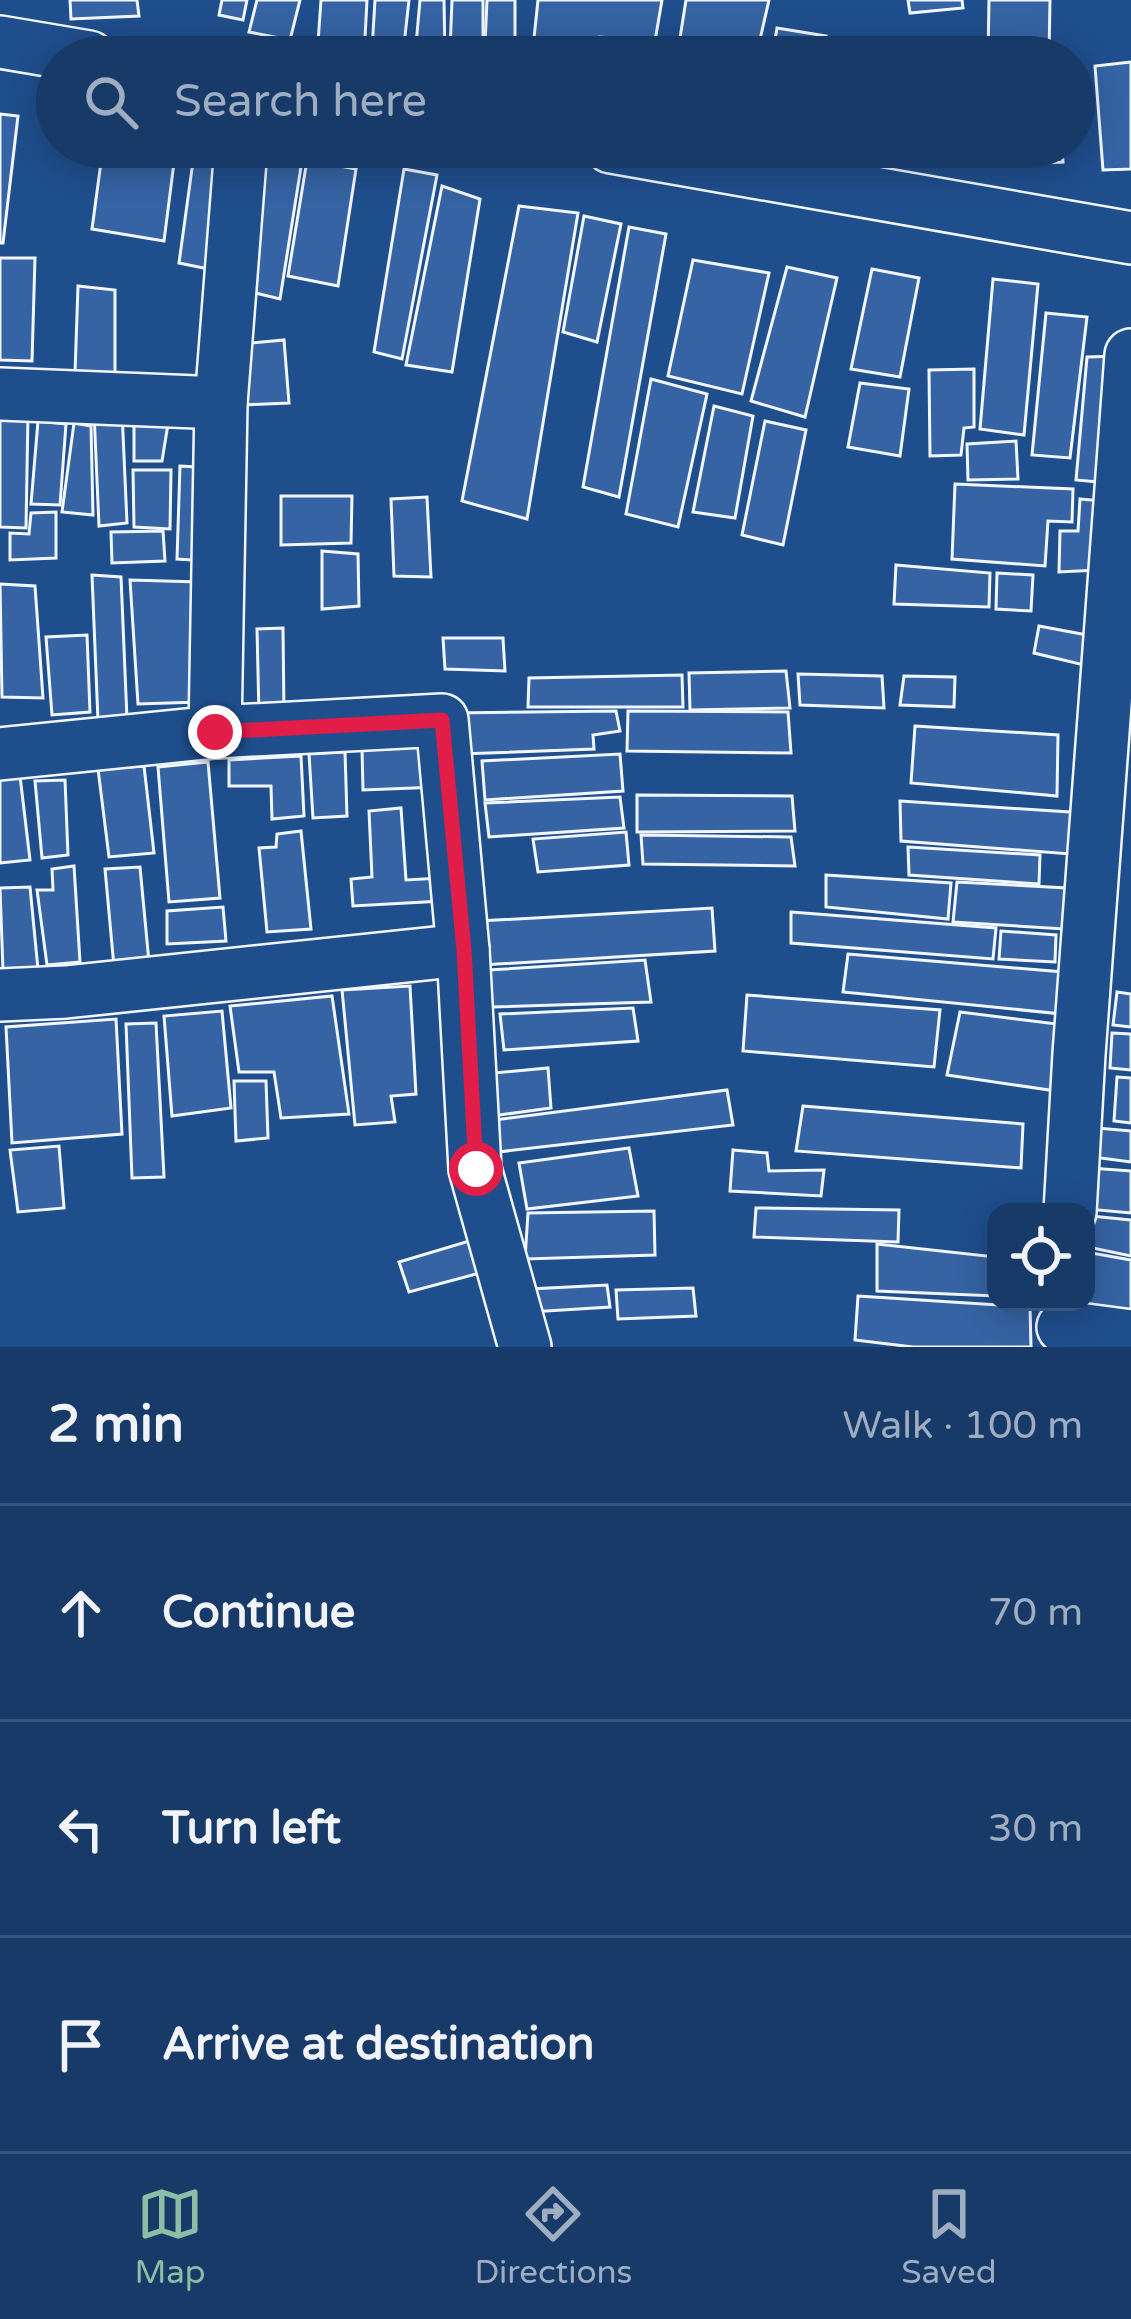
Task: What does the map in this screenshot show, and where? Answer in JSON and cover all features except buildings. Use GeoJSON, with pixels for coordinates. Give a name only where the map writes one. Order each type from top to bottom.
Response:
{"type":"FeatureCollection","features":[{"type":"Feature","properties":{"kind":"street"},"geometry":{"type":"LineString","coordinates":[[0,42],[36,48]]}},
{"type":"Feature","properties":{"kind":"street"},"geometry":{"type":"LineString","coordinates":[[215,732],[221,404],[239,168]]}},
{"type":"Feature","properties":{"kind":"street"},"geometry":{"type":"LineString","coordinates":[[731,168],[1131,238]]}},
{"type":"Feature","properties":{"kind":"street"},"geometry":{"type":"LineString","coordinates":[[1071,1203],[1131,355]]}},
{"type":"Feature","properties":{"kind":"street"},"geometry":{"type":"LineString","coordinates":[[0,394],[221,404]]}},
{"type":"Feature","properties":{"kind":"street"},"geometry":{"type":"LineString","coordinates":[[0,754],[215,732],[442,720],[464,950],[476,1169],[525,1347]]}},
{"type":"Feature","properties":{"kind":"street"},"geometry":{"type":"LineString","coordinates":[[0,994],[66,992],[464,950]]}},
{"type":"Feature","properties":{"kind":"street"},"geometry":{"type":"LineString","coordinates":[[1064,1325],[1131,1336]]}},
{"type":"Feature","properties":{"kind":"route"},"geometry":{"type":"LineString","coordinates":[[215,732],[442,720],[464,950],[476,1169]]}}]}
